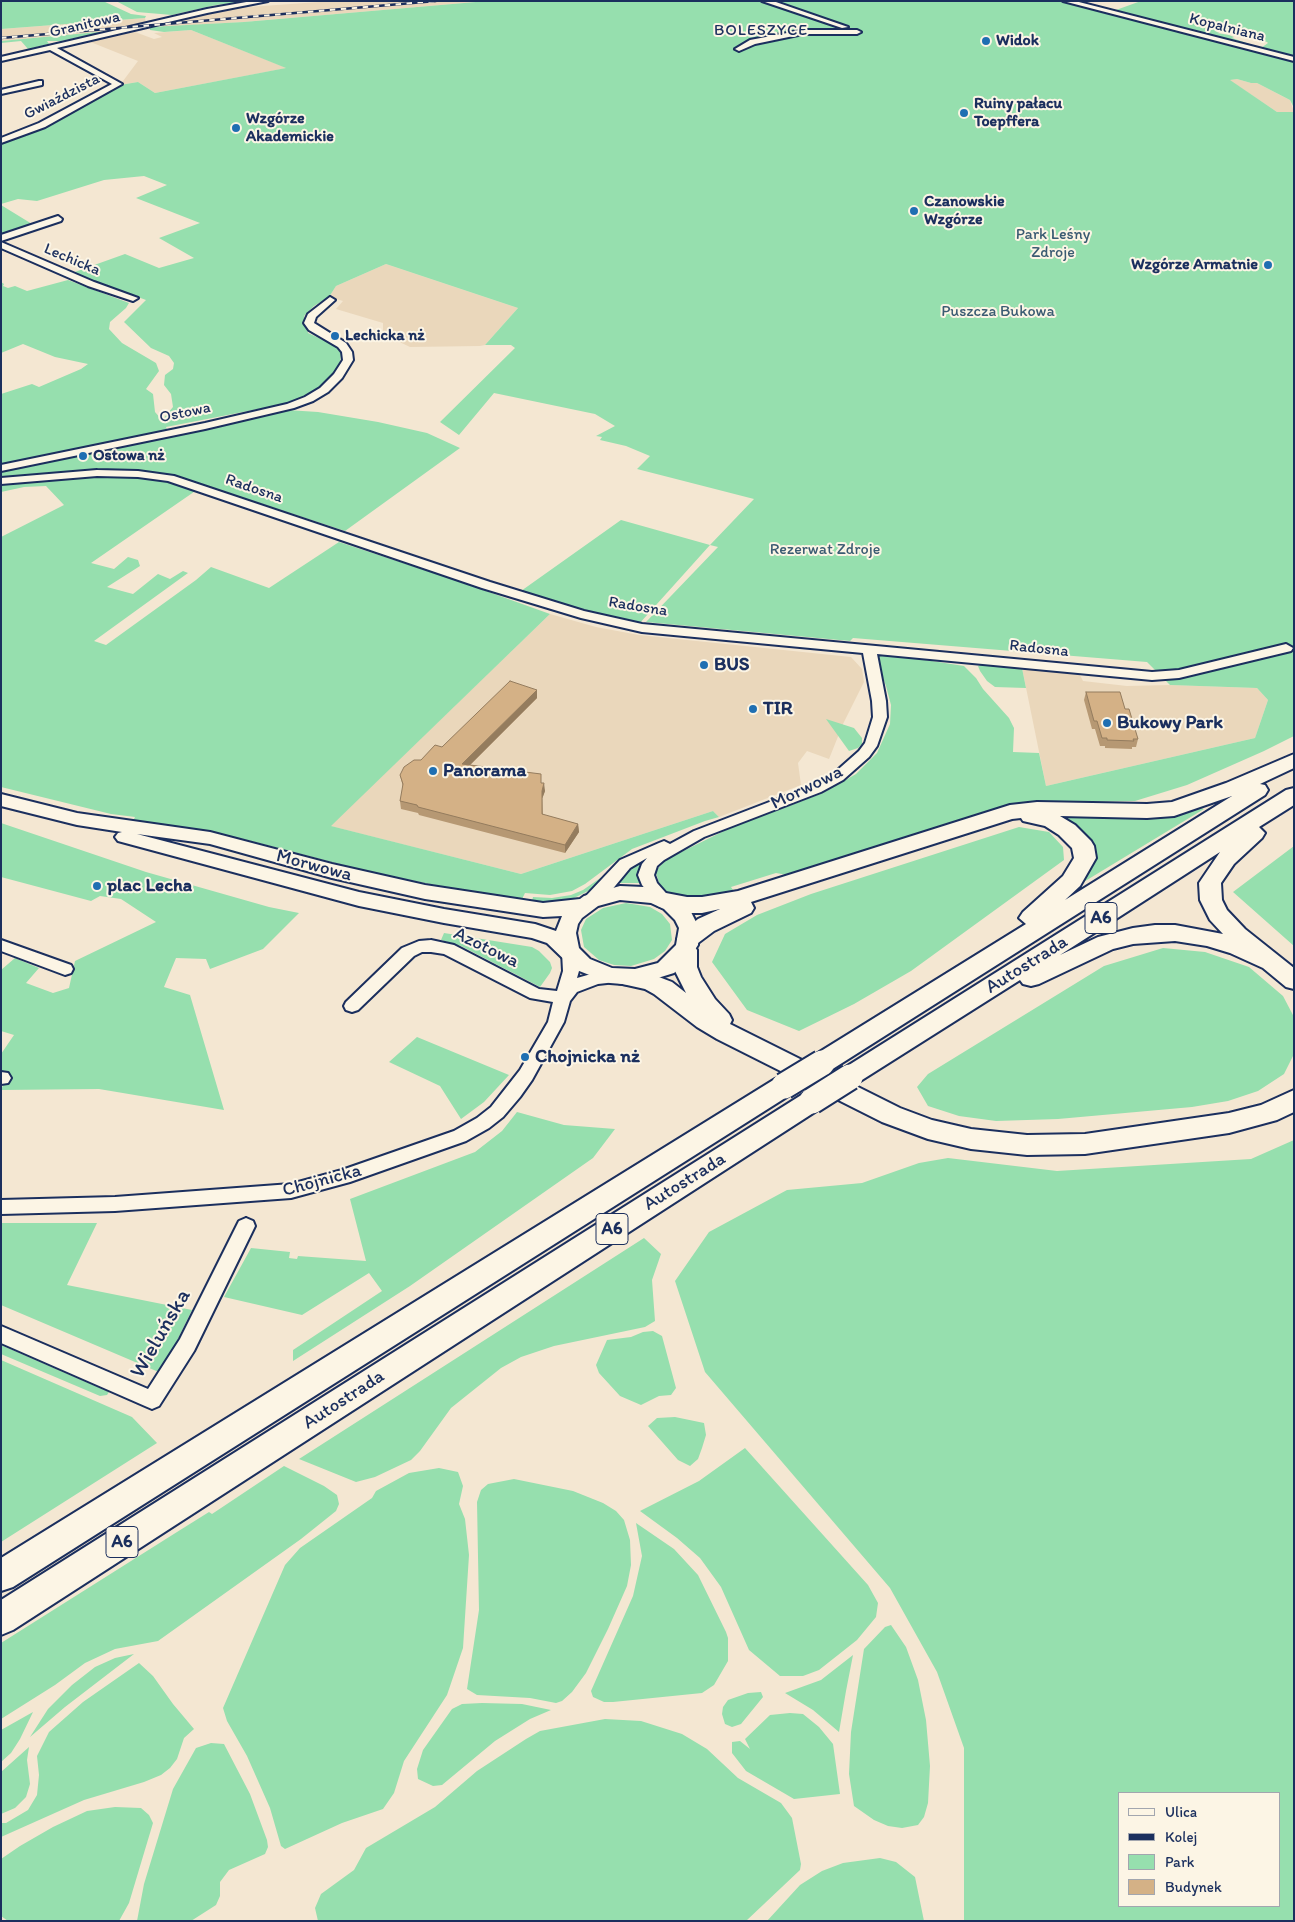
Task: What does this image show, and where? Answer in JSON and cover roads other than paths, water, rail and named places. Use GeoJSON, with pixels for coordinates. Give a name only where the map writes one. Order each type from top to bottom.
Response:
{"type":"FeatureCollection","features":[{"type":"Feature","properties":{"kind":"highway"},"geometry":{"type":"LineString","coordinates":[[665,901],[686,905],[711,904],[740,898],[1010,812],[1032,809],[1147,811],[1174,809],[1234,788],[1294,760]]}},
{"type":"Feature","properties":{"kind":"highway","name":"Autostrada"},"geometry":{"type":"LineString","coordinates":[[1,1576],[1294,768]]}},
{"type":"Feature","properties":{"kind":"highway"},"geometry":{"type":"LineString","coordinates":[[1294,795],[1226,859],[1210,883],[1211,900],[1218,914],[1247,945],[1294,982]]}},
{"type":"Feature","properties":{"kind":"highway","name":"Autostrada"},"geometry":{"type":"LineString","coordinates":[[1,1619],[1294,795]]}},
{"type":"Feature","properties":{"kind":"highway"},"geometry":{"type":"LineString","coordinates":[[983,962],[1072,881],[1085,858],[1083,846],[1076,837],[1052,821],[1028,815],[990,818]]}},
{"type":"Feature","properties":{"kind":"highway"},"geometry":{"type":"LineString","coordinates":[[755,1047],[726,1026],[706,1005],[687,974],[687,945],[699,929],[716,919],[803,879]]}},
{"type":"Feature","properties":{"kind":"highway"},"geometry":{"type":"LineString","coordinates":[[909,1040],[1094,947],[1120,938],[1155,933],[1188,934],[1224,942],[1269,962]]}},
{"type":"Feature","properties":{"kind":"highway"},"geometry":{"type":"LineString","coordinates":[[622,977],[652,982],[664,988],[712,1026],[906,1121],[952,1135],[1013,1144],[1046,1146],[1084,1144],[1187,1130],[1249,1119],[1268,1113],[1294,1100]]}},
{"type":"Feature","properties":{"kind":"main road","name":"Morwowa"},"geometry":{"type":"LineString","coordinates":[[1,800],[124,837],[334,893],[414,911],[542,932],[561,942],[570,951]]}},
{"type":"Feature","properties":{"kind":"main road","name":"Morwowa"},"geometry":{"type":"LineString","coordinates":[[43,812],[89,821],[210,838],[332,871],[426,892],[543,910],[565,909],[588,903]]}},
{"type":"Feature","properties":{"kind":"main road"},"geometry":{"type":"LineString","coordinates":[[628,892],[644,894],[665,901],[684,917],[689,928],[687,945],[677,960],[666,968],[652,974],[622,977],[602,974],[582,964],[570,951],[566,939],[568,923],[575,913],[588,903],[605,896],[628,892]]}},
{"type":"Feature","properties":{"kind":"street","name":"Granitowa"},"geometry":{"type":"LineString","coordinates":[[1,59],[174,18],[265,1]]}},
{"type":"Feature","properties":{"kind":"street"},"geometry":{"type":"LineString","coordinates":[[739,49],[753,42],[804,32],[857,32],[765,1]]}},
{"type":"Feature","properties":{"kind":"street","name":"Kopalniana"},"geometry":{"type":"LineString","coordinates":[[1066,1],[1294,59]]}},
{"type":"Feature","properties":{"kind":"street","name":"Gwiaździsta"},"geometry":{"type":"LineString","coordinates":[[1,141],[42,125],[118,84],[50,48]]}},
{"type":"Feature","properties":{"kind":"street"},"geometry":{"type":"LineString","coordinates":[[1,92],[39,83]]}},
{"type":"Feature","properties":{"kind":"street"},"geometry":{"type":"LineString","coordinates":[[10,90],[21,96]]}},
{"type":"Feature","properties":{"kind":"street"},"geometry":{"type":"LineString","coordinates":[[1,238],[58,220]]}},
{"type":"Feature","properties":{"kind":"street","name":"Lechicka"},"geometry":{"type":"LineString","coordinates":[[1,244],[91,284],[133,298]]}},
{"type":"Feature","properties":{"kind":"street","name":"Ostowa"},"geometry":{"type":"LineString","coordinates":[[1,468],[290,406],[315,396],[338,376],[347,364],[348,355],[346,350],[337,342],[313,328],[309,323],[312,316],[330,300]]}},
{"type":"Feature","properties":{"kind":"street","name":"Radosna"},"geometry":{"type":"LineString","coordinates":[[1,480],[97,473],[138,474],[170,478],[486,585],[601,619],[642,628],[1152,676],[1179,674],[1286,648]]}},
{"type":"Feature","properties":{"kind":"street","name":"Morwowa"},"geometry":{"type":"LineString","coordinates":[[588,903],[600,893],[616,873],[629,861],[640,855],[816,789],[838,777],[864,754],[872,743],[880,717],[879,701],[869,649]]}},
{"type":"Feature","properties":{"kind":"street","name":"Morwowa"},"geometry":{"type":"LineString","coordinates":[[665,901],[648,882],[646,875],[648,867],[665,852],[699,834]]}},
{"type":"Feature","properties":{"kind":"street"},"geometry":{"type":"LineString","coordinates":[[1,945],[65,969]]}},
{"type":"Feature","properties":{"kind":"street","name":"Azotowa"},"geometry":{"type":"LineString","coordinates":[[352,1006],[408,952],[419,947],[431,946],[448,949],[536,994],[564,998]]}},
{"type":"Feature","properties":{"kind":"street","name":"Chojnicka"},"geometry":{"type":"LineString","coordinates":[[1,1208],[115,1204],[291,1192],[328,1183],[444,1142],[483,1123],[507,1102],[526,1075],[554,1026],[564,998],[572,966],[570,951]]}},
{"type":"Feature","properties":{"kind":"street","name":"Chojnicka"},"geometry":{"type":"LineString","coordinates":[[564,998],[571,988],[583,982],[598,978],[622,977]]}},
{"type":"Feature","properties":{"kind":"street","name":"Wieluńska"},"geometry":{"type":"LineString","coordinates":[[1,1334],[152,1400],[187,1345],[246,1226]]}},
{"type":"Feature","properties":{"kind":"railway"},"geometry":{"type":"LineString","coordinates":[[1,38],[436,1]]}},
{"type":"Feature","properties":{"kind":"place","name":"Widok"},"geometry":{"type":"Point","coordinates":[986,41]}},
{"type":"Feature","properties":{"kind":"place","name":"Ruiny pałacu Toepffera"},"geometry":{"type":"Point","coordinates":[964,113]}},
{"type":"Feature","properties":{"kind":"place","name":"Wzgórze Akademickie"},"geometry":{"type":"Point","coordinates":[236,128]}},
{"type":"Feature","properties":{"kind":"place","name":"Czanowskie Wzgórze"},"geometry":{"type":"Point","coordinates":[914,211]}},
{"type":"Feature","properties":{"kind":"place","name":"Wzgórze Armatnie"},"geometry":{"type":"Point","coordinates":[1268,265]}},
{"type":"Feature","properties":{"kind":"place","name":"Lechicka nż"},"geometry":{"type":"Point","coordinates":[335,336]}},
{"type":"Feature","properties":{"kind":"place","name":"Ostowa nż"},"geometry":{"type":"Point","coordinates":[83,456]}},
{"type":"Feature","properties":{"kind":"place","name":"BUS"},"geometry":{"type":"Point","coordinates":[704,665]}},
{"type":"Feature","properties":{"kind":"place","name":"TIR"},"geometry":{"type":"Point","coordinates":[753,709]}},
{"type":"Feature","properties":{"kind":"place","name":"Bukowy Park"},"geometry":{"type":"Point","coordinates":[1107,723]}},
{"type":"Feature","properties":{"kind":"place","name":"Panorama"},"geometry":{"type":"Point","coordinates":[433,771]}},
{"type":"Feature","properties":{"kind":"place","name":"plac Lecha"},"geometry":{"type":"Point","coordinates":[97,886]}},
{"type":"Feature","properties":{"kind":"place","name":"Chojnicka nż"},"geometry":{"type":"Point","coordinates":[525,1057]}},
{"type":"Feature","properties":{"kind":"district","name":"BOLESZYCE"},"geometry":{"type":"Point","coordinates":[761,31]}},
{"type":"Feature","properties":{"kind":"park label","name":"Park Leśny Zdroje"},"geometry":{"type":"Point","coordinates":[1053,244]}},
{"type":"Feature","properties":{"kind":"park label","name":"Puszcza Bukowa"},"geometry":{"type":"Point","coordinates":[998,312]}},
{"type":"Feature","properties":{"kind":"park label","name":"Rezerwat Zdroje"},"geometry":{"type":"Point","coordinates":[825,550]}}]}
